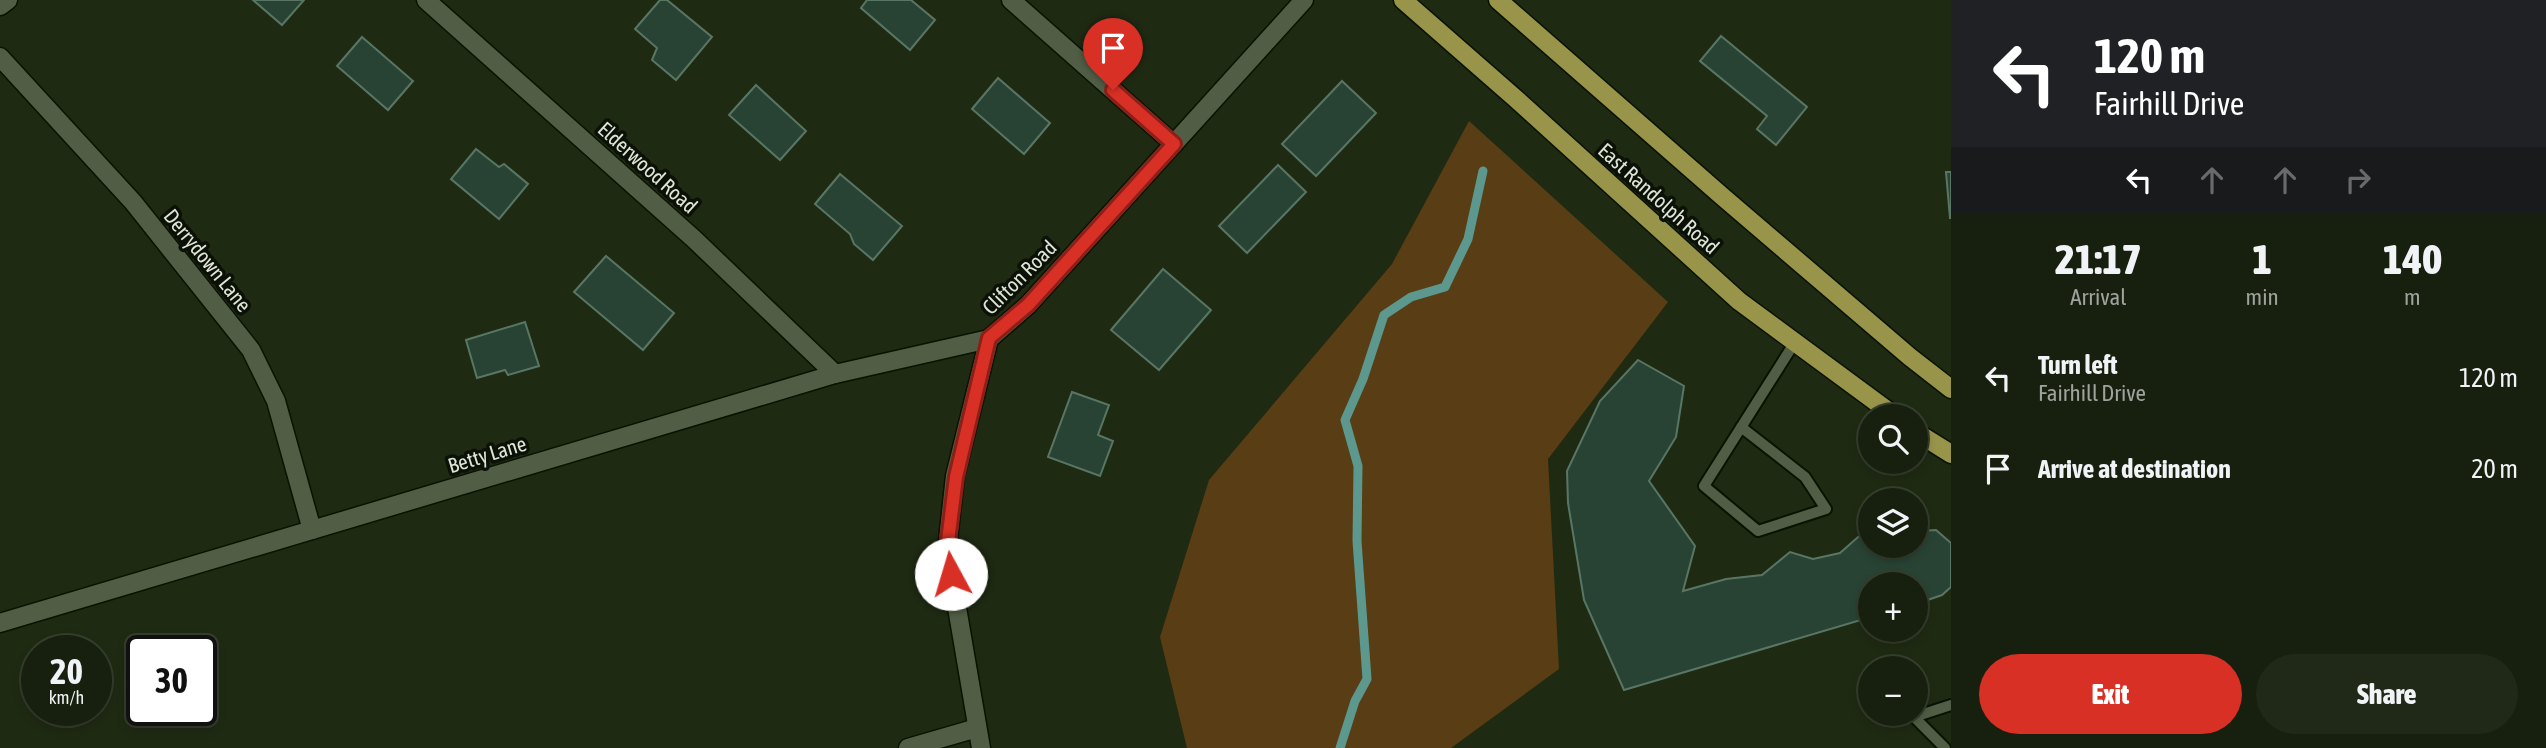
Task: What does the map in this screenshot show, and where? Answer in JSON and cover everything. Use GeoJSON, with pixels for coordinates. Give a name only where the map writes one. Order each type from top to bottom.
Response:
{"type":"FeatureCollection","features":[{"type":"Feature","properties":{"kind":"main road","name":"East Randolph Road"},"geometry":{"type":"LineString","coordinates":[[1403,0],[1739,301],[1879,404]]}},
{"type":"Feature","properties":{"kind":"main road","name":"East Randolph Road"},"geometry":{"type":"LineString","coordinates":[[1498,0],[1734,206],[1951,389]]}},
{"type":"Feature","properties":{"kind":"main road"},"geometry":{"type":"LineString","coordinates":[[1928,440],[1951,454]]}},
{"type":"Feature","properties":{"kind":"street"},"geometry":{"type":"LineString","coordinates":[[0,6],[8,0]]}},
{"type":"Feature","properties":{"kind":"street","name":"Elderwood Road"},"geometry":{"type":"LineString","coordinates":[[425,0],[694,239],[835,374]]}},
{"type":"Feature","properties":{"kind":"street"},"geometry":{"type":"LineString","coordinates":[[1011,0],[1174,144]]}},
{"type":"Feature","properties":{"kind":"street","name":"Clifton Road"},"geometry":{"type":"LineString","coordinates":[[981,748],[947,549],[956,477],[989,338],[1028,305],[1304,0]]}},
{"type":"Feature","properties":{"kind":"street","name":"Derrydown Lane"},"geometry":{"type":"LineString","coordinates":[[0,57],[133,202],[251,350],[276,401],[312,530]]}},
{"type":"Feature","properties":{"kind":"street","name":"Betty Lane"},"geometry":{"type":"LineString","coordinates":[[0,623],[835,374],[989,338]]}},
{"type":"Feature","properties":{"kind":"street"},"geometry":{"type":"LineString","coordinates":[[908,748],[977,728]]}},
{"type":"Feature","properties":{"kind":"lane"},"geometry":{"type":"LineString","coordinates":[[1741,427],[1805,477],[1826,509],[1758,531],[1704,486],[1741,427],[1795,342]]}},
{"type":"Feature","properties":{"kind":"lane"},"geometry":{"type":"LineString","coordinates":[[1945,748],[1914,717],[1951,705]]}},
{"type":"Feature","properties":{"kind":"shaded area"},"geometry":{"type":"Polygon","coordinates":[[[1469,121],[1668,302],[1548,459],[1559,669],[1451,748],[1187,748],[1160,637],[1209,480],[1392,264],[1469,121]]]}},
{"type":"Feature","properties":{"kind":"building"},"geometry":{"type":"Polygon","coordinates":[[[253,0],[304,0],[282,25],[253,0]]]}},
{"type":"Feature","properties":{"kind":"building"},"geometry":{"type":"Polygon","coordinates":[[[660,0],[667,0],[712,37],[676,80],[652,60],[657,48],[635,29],[660,0]]]}},
{"type":"Feature","properties":{"kind":"building"},"geometry":{"type":"Polygon","coordinates":[[[867,0],[911,0],[935,20],[910,50],[861,8],[867,0]]]}},
{"type":"Feature","properties":{"kind":"building"},"geometry":{"type":"Polygon","coordinates":[[[1721,36],[1807,107],[1776,145],[1757,129],[1767,116],[1700,61],[1721,36]]]}},
{"type":"Feature","properties":{"kind":"building"},"geometry":{"type":"Polygon","coordinates":[[[362,37],[413,81],[388,110],[337,66],[362,37]]]}},
{"type":"Feature","properties":{"kind":"building"},"geometry":{"type":"Polygon","coordinates":[[[998,78],[1050,123],[1024,154],[972,109],[998,78]]]}},
{"type":"Feature","properties":{"kind":"building"},"geometry":{"type":"Polygon","coordinates":[[[1342,81],[1376,113],[1316,176],[1282,144],[1342,81]]]}},
{"type":"Feature","properties":{"kind":"building"},"geometry":{"type":"Polygon","coordinates":[[[756,85],[806,131],[780,160],[729,115],[756,85]]]}},
{"type":"Feature","properties":{"kind":"building"},"geometry":{"type":"Polygon","coordinates":[[[476,149],[499,167],[504,164],[528,184],[499,219],[451,179],[476,149]]]}},
{"type":"Feature","properties":{"kind":"building"},"geometry":{"type":"Polygon","coordinates":[[[1278,165],[1306,192],[1247,253],[1219,226],[1278,165]]]}},
{"type":"Feature","properties":{"kind":"building"},"geometry":{"type":"Polygon","coordinates":[[[1946,172],[1951,172],[1951,218],[1950,218],[1946,172]]]}},
{"type":"Feature","properties":{"kind":"building"},"geometry":{"type":"Polygon","coordinates":[[[840,174],[902,226],[873,260],[854,244],[850,234],[815,204],[840,174]]]}},
{"type":"Feature","properties":{"kind":"building"},"geometry":{"type":"Polygon","coordinates":[[[606,256],[674,313],[643,350],[574,292],[606,256]]]}},
{"type":"Feature","properties":{"kind":"building"},"geometry":{"type":"Polygon","coordinates":[[[1163,269],[1211,310],[1159,370],[1111,330],[1163,269]]]}},
{"type":"Feature","properties":{"kind":"building"},"geometry":{"type":"Polygon","coordinates":[[[525,322],[539,366],[508,375],[505,370],[477,378],[466,340],[525,322]]]}},
{"type":"Feature","properties":{"kind":"building"},"geometry":{"type":"Polygon","coordinates":[[[1638,360],[1684,386],[1676,437],[1649,481],[1695,546],[1683,591],[1726,579],[1762,575],[1790,552],[1813,559],[1840,553],[1858,537],[1858,558],[1928,558],[1928,530],[1936,530],[1951,543],[1951,587],[1942,595],[1928,600],[1928,572],[1858,572],[1858,621],[1624,690],[1584,600],[1568,503],[1567,471],[1600,401],[1638,360]]]}},
{"type":"Feature","properties":{"kind":"building"},"geometry":{"type":"Polygon","coordinates":[[[1072,392],[1109,405],[1098,435],[1113,441],[1100,476],[1048,457],[1072,392]]]}},
{"type":"Feature","properties":{"kind":"waterway"},"geometry":{"type":"LineString","coordinates":[[1340,748],[1355,701],[1367,679],[1357,541],[1358,466],[1345,420],[1363,379],[1384,315],[1411,297],[1445,287],[1468,239],[1483,171]]}},
{"type":"Feature","properties":{"kind":"route"},"geometry":{"type":"LineString","coordinates":[[951,574],[947,549],[956,477],[989,338],[1028,305],[1174,144],[1113,90]]}}]}
